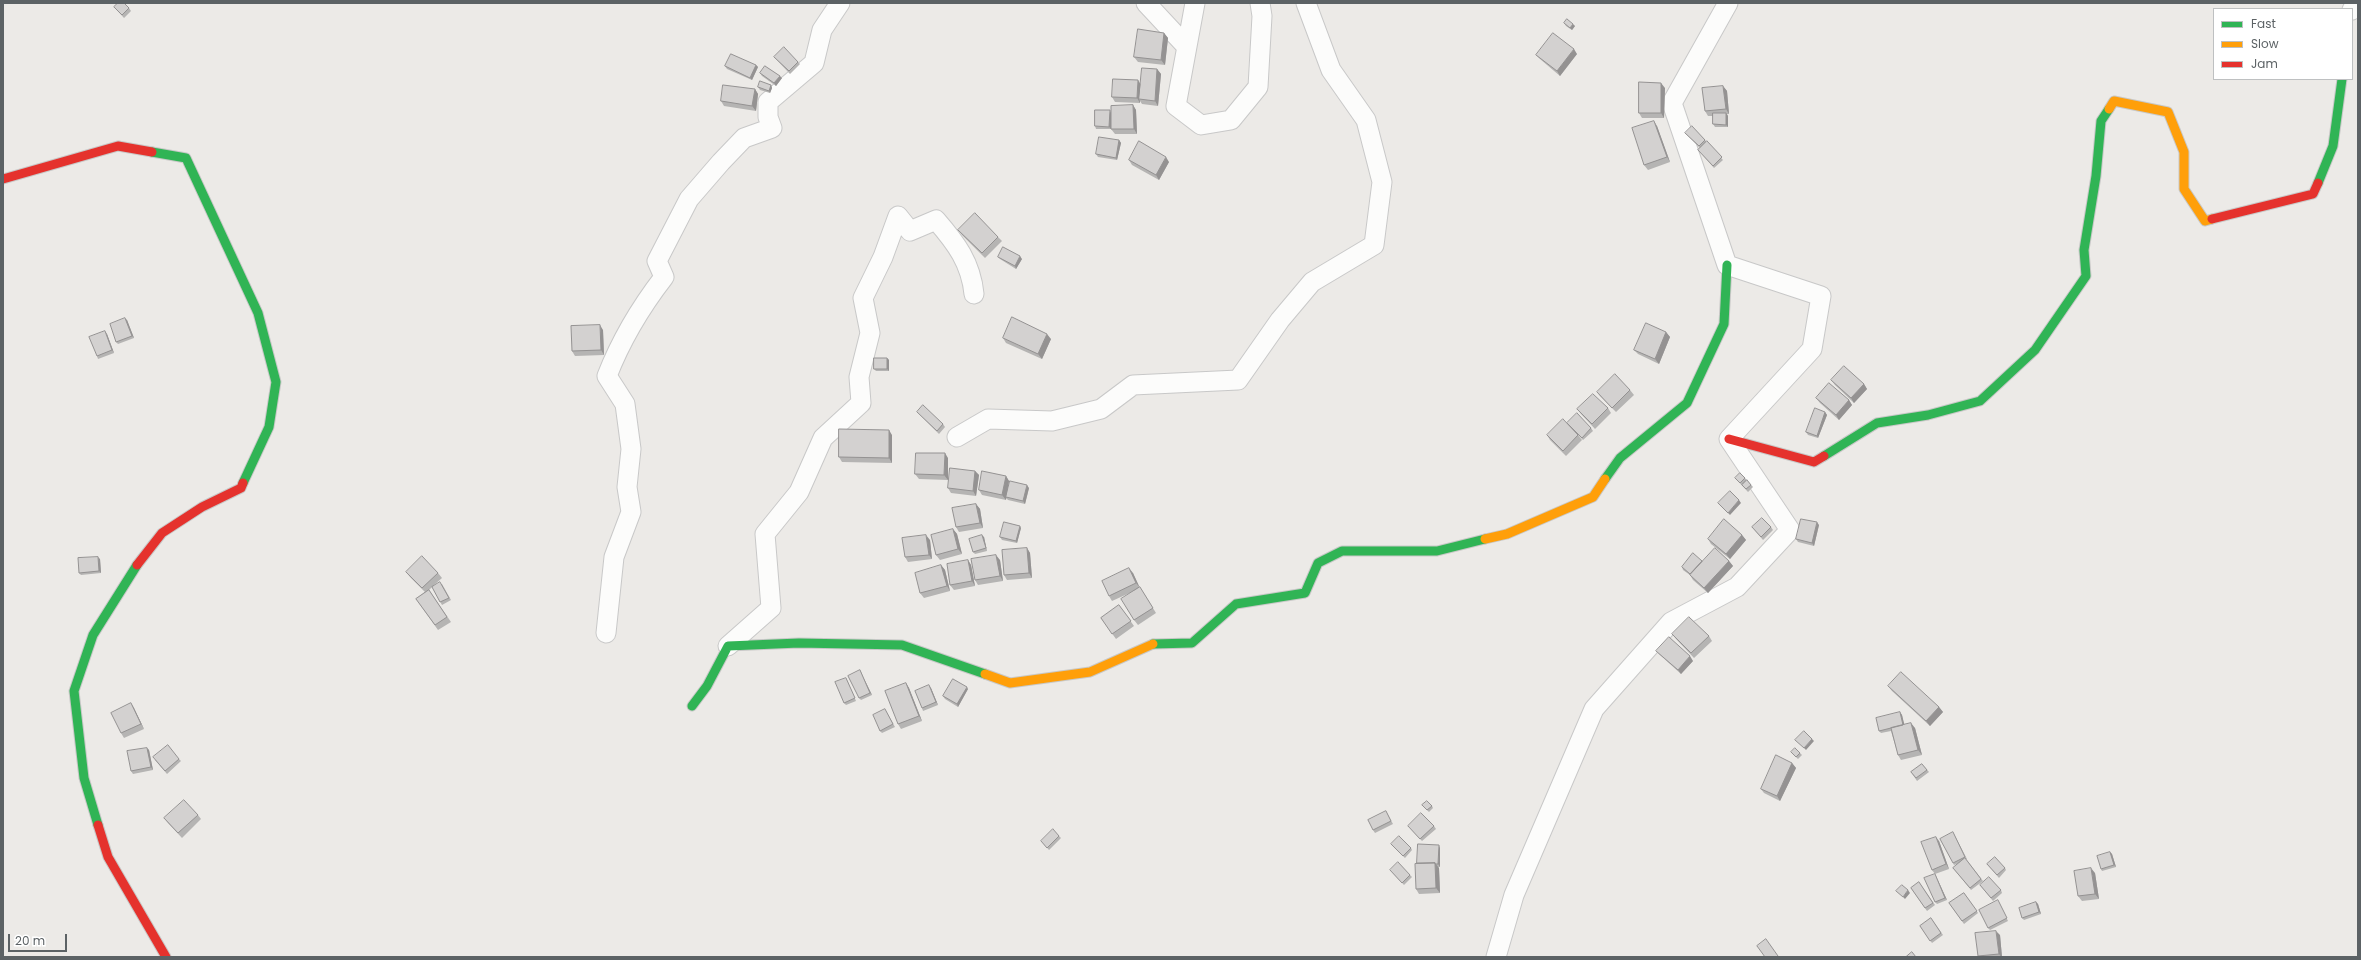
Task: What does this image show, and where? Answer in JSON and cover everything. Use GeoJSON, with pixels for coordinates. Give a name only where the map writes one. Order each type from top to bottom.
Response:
{"type":"FeatureCollection","features":[{"type":"Feature","properties":{"kind":"street"},"geometry":{"type":"LineString","coordinates":[[606,633],[614,557],[631,512],[627,487],[631,449],[625,404],[607,376],[619,345],[645,302],[664,277],[657,261],[689,199],[744,138],[772,128],[768,117],[768,102],[814,63],[822,30],[840,3]]}},
{"type":"Feature","properties":{"kind":"street"},"geometry":{"type":"LineString","coordinates":[[1146,3],[1187,47]]}},
{"type":"Feature","properties":{"kind":"street"},"geometry":{"type":"LineString","coordinates":[[1195,3],[1176,106],[1201,125],[1231,120],[1258,87],[1262,16],[1260,3]]}},
{"type":"Feature","properties":{"kind":"street"},"geometry":{"type":"LineString","coordinates":[[957,437],[988,419],[1052,421],[1101,409],[1134,385],[1238,380],[1280,320],[1312,282],[1374,245],[1382,182],[1366,120],[1331,70],[1306,3]]}},
{"type":"Feature","properties":{"kind":"street"},"geometry":{"type":"LineString","coordinates":[[728,646],[799,643],[902,645],[1010,684],[1090,672],[1152,644],[1192,643],[1236,604],[1304,593],[1318,563],[1342,552],[1437,551],[1508,534],[1593,497],[1620,458],[1687,403],[1724,324],[1727,265],[1672,103],[1728,3]]}},
{"type":"Feature","properties":{"kind":"street"},"geometry":{"type":"LineString","coordinates":[[1730,439],[1814,462],[1877,423],[1928,414],[1980,401],[2035,350],[2086,276],[2084,250],[2096,176],[2101,121],[2114,101],[2168,112],[2184,152],[2184,189],[2205,221],[2313,194],[2333,146],[2342,80]]}},
{"type":"Feature","properties":{"kind":"street"},"geometry":{"type":"LineString","coordinates":[[3,179],[118,146],[186,158],[258,313],[276,382],[269,427],[241,488],[202,507],[162,533],[127,578],[93,635],[74,691],[84,778],[108,857],[166,957]]}},
{"type":"Feature","properties":{"kind":"street"},"geometry":{"type":"LineString","coordinates":[[692,706],[707,686],[728,646],[772,608],[765,534],[799,492],[823,438],[861,403],[859,377],[870,333],[863,298],[883,257],[898,216],[910,231],[936,220],[953,240],[972,275],[974,294]]}},
{"type":"Feature","properties":{"kind":"street"},"geometry":{"type":"LineString","coordinates":[[1727,265],[1821,296],[1812,349],[1730,439]]}},
{"type":"Feature","properties":{"kind":"street"},"geometry":{"type":"LineString","coordinates":[[1496,957],[1514,895],[1594,709],[1671,622],[1736,587],[1790,530],[1730,439]]}},
{"type":"Feature","properties":{"kind":"building"},"geometry":{"type":"Polygon","coordinates":[[[118,3],[124,3],[129,8],[122,15],[114,7],[118,3]]]}},
{"type":"Feature","properties":{"kind":"building"},"geometry":{"type":"Polygon","coordinates":[[[1567,19],[1573,24],[1570,28],[1564,23],[1567,19]]]}},
{"type":"Feature","properties":{"kind":"building"},"geometry":{"type":"Polygon","coordinates":[[[1138,29],[1164,33],[1161,60],[1134,57],[1138,29]]]}},
{"type":"Feature","properties":{"kind":"building"},"geometry":{"type":"Polygon","coordinates":[[[1553,33],[1574,49],[1557,71],[1536,55],[1553,33]]]}},
{"type":"Feature","properties":{"kind":"building"},"geometry":{"type":"Polygon","coordinates":[[[784,47],[798,62],[789,71],[774,57],[784,47]]]}},
{"type":"Feature","properties":{"kind":"building"},"geometry":{"type":"Polygon","coordinates":[[[731,54],[756,65],[750,78],[725,66],[731,54]]]}},
{"type":"Feature","properties":{"kind":"building"},"geometry":{"type":"Polygon","coordinates":[[[765,66],[780,76],[774,83],[760,73],[765,66]]]}},
{"type":"Feature","properties":{"kind":"building"},"geometry":{"type":"Polygon","coordinates":[[[1142,68],[1157,69],[1155,101],[1139,99],[1142,68]]]}},
{"type":"Feature","properties":{"kind":"building"},"geometry":{"type":"Polygon","coordinates":[[[1113,79],[1138,80],[1137,98],[1112,97],[1113,79]]]}},
{"type":"Feature","properties":{"kind":"building"},"geometry":{"type":"Polygon","coordinates":[[[760,81],[771,85],[769,91],[758,87],[760,81]]]}},
{"type":"Feature","properties":{"kind":"building"},"geometry":{"type":"Polygon","coordinates":[[[1639,82],[1661,83],[1661,113],[1639,113],[1639,82]]]}},
{"type":"Feature","properties":{"kind":"building"},"geometry":{"type":"Polygon","coordinates":[[[723,85],[755,89],[752,106],[721,101],[723,85]]]}},
{"type":"Feature","properties":{"kind":"building"},"geometry":{"type":"Polygon","coordinates":[[[1723,86],[1726,109],[1705,111],[1702,88],[1723,86]]]}},
{"type":"Feature","properties":{"kind":"building"},"geometry":{"type":"Polygon","coordinates":[[[1133,105],[1134,129],[1111,129],[1111,106],[1133,105]]]}},
{"type":"Feature","properties":{"kind":"building"},"geometry":{"type":"Polygon","coordinates":[[[1095,110],[1110,110],[1109,127],[1095,126],[1095,110]]]}},
{"type":"Feature","properties":{"kind":"building"},"geometry":{"type":"Polygon","coordinates":[[[1713,113],[1726,113],[1726,125],[1713,124],[1713,113]]]}},
{"type":"Feature","properties":{"kind":"building"},"geometry":{"type":"Polygon","coordinates":[[[1654,121],[1667,157],[1644,165],[1632,128],[1654,121]]]}},
{"type":"Feature","properties":{"kind":"building"},"geometry":{"type":"Polygon","coordinates":[[[1692,126],[1705,140],[1699,146],[1685,133],[1692,126]]]}},
{"type":"Feature","properties":{"kind":"building"},"geometry":{"type":"Polygon","coordinates":[[[1099,137],[1119,140],[1116,158],[1096,154],[1099,137]]]}},
{"type":"Feature","properties":{"kind":"building"},"geometry":{"type":"Polygon","coordinates":[[[1139,141],[1166,157],[1156,175],[1129,160],[1139,141]]]}},
{"type":"Feature","properties":{"kind":"building"},"geometry":{"type":"Polygon","coordinates":[[[1707,141],[1722,157],[1713,166],[1698,150],[1707,141]]]}},
{"type":"Feature","properties":{"kind":"building"},"geometry":{"type":"Polygon","coordinates":[[[975,213],[998,237],[982,253],[958,230],[975,213]]]}},
{"type":"Feature","properties":{"kind":"building"},"geometry":{"type":"Polygon","coordinates":[[[1003,247],[1020,256],[1015,266],[998,257],[1003,247]]]}},
{"type":"Feature","properties":{"kind":"building"},"geometry":{"type":"Polygon","coordinates":[[[1012,317],[1047,334],[1038,354],[1003,338],[1012,317]]]}},
{"type":"Feature","properties":{"kind":"building"},"geometry":{"type":"Polygon","coordinates":[[[125,318],[132,336],[116,342],[110,324],[125,318]]]}},
{"type":"Feature","properties":{"kind":"building"},"geometry":{"type":"Polygon","coordinates":[[[1646,323],[1666,332],[1655,359],[1634,350],[1646,323]]]}},
{"type":"Feature","properties":{"kind":"building"},"geometry":{"type":"Polygon","coordinates":[[[600,325],[601,350],[572,351],[571,326],[600,325]]]}},
{"type":"Feature","properties":{"kind":"building"},"geometry":{"type":"Polygon","coordinates":[[[105,331],[112,350],[97,356],[89,337],[105,331]]]}},
{"type":"Feature","properties":{"kind":"building"},"geometry":{"type":"Polygon","coordinates":[[[874,358],[887,358],[887,369],[874,369],[874,358]]]}},
{"type":"Feature","properties":{"kind":"building"},"geometry":{"type":"Polygon","coordinates":[[[1844,366],[1864,384],[1851,398],[1831,380],[1844,366]]]}},
{"type":"Feature","properties":{"kind":"building"},"geometry":{"type":"Polygon","coordinates":[[[1615,374],[1630,390],[1612,408],[1597,392],[1615,374]]]}},
{"type":"Feature","properties":{"kind":"building"},"geometry":{"type":"Polygon","coordinates":[[[1829,383],[1849,400],[1836,415],[1816,398],[1829,383]]]}},
{"type":"Feature","properties":{"kind":"building"},"geometry":{"type":"Polygon","coordinates":[[[1593,394],[1608,408],[1592,424],[1577,409],[1593,394]]]}},
{"type":"Feature","properties":{"kind":"building"},"geometry":{"type":"Polygon","coordinates":[[[923,405],[943,424],[937,431],[917,412],[923,405]]]}},
{"type":"Feature","properties":{"kind":"building"},"geometry":{"type":"Polygon","coordinates":[[[1815,408],[1825,412],[1817,436],[1806,432],[1815,408]]]}},
{"type":"Feature","properties":{"kind":"building"},"geometry":{"type":"Polygon","coordinates":[[[1577,413],[1591,428],[1582,438],[1567,423],[1577,413]]]}},
{"type":"Feature","properties":{"kind":"building"},"geometry":{"type":"Polygon","coordinates":[[[1563,419],[1578,435],[1563,451],[1547,435],[1563,419]]]}},
{"type":"Feature","properties":{"kind":"building"},"geometry":{"type":"Polygon","coordinates":[[[839,429],[889,430],[889,458],[839,457],[839,429]]]}},
{"type":"Feature","properties":{"kind":"building"},"geometry":{"type":"Polygon","coordinates":[[[916,453],[945,453],[944,475],[915,474],[916,453]]]}},
{"type":"Feature","properties":{"kind":"building"},"geometry":{"type":"Polygon","coordinates":[[[950,468],[975,471],[973,491],[948,488],[950,468]]]}},
{"type":"Feature","properties":{"kind":"building"},"geometry":{"type":"Polygon","coordinates":[[[982,471],[1006,476],[1002,495],[979,490],[982,471]]]}},
{"type":"Feature","properties":{"kind":"building"},"geometry":{"type":"Polygon","coordinates":[[[1740,473],[1745,478],[1740,483],[1735,478],[1740,473]]]}},
{"type":"Feature","properties":{"kind":"building"},"geometry":{"type":"Polygon","coordinates":[[[1747,480],[1751,485],[1746,489],[1742,485],[1747,480]]]}},
{"type":"Feature","properties":{"kind":"building"},"geometry":{"type":"Polygon","coordinates":[[[1010,481],[1027,485],[1023,501],[1006,497],[1010,481]]]}},
{"type":"Feature","properties":{"kind":"building"},"geometry":{"type":"Polygon","coordinates":[[[1730,491],[1739,500],[1728,513],[1718,503],[1730,491]]]}},
{"type":"Feature","properties":{"kind":"building"},"geometry":{"type":"Polygon","coordinates":[[[976,504],[980,523],[956,527],[952,508],[976,504]]]}},
{"type":"Feature","properties":{"kind":"building"},"geometry":{"type":"Polygon","coordinates":[[[1762,518],[1771,527],[1761,537],[1752,527],[1762,518]]]}},
{"type":"Feature","properties":{"kind":"building"},"geometry":{"type":"Polygon","coordinates":[[[1724,519],[1742,535],[1726,554],[1708,539],[1724,519]]]}},
{"type":"Feature","properties":{"kind":"building"},"geometry":{"type":"Polygon","coordinates":[[[1801,519],[1817,522],[1812,543],[1796,539],[1801,519]]]}},
{"type":"Feature","properties":{"kind":"building"},"geometry":{"type":"Polygon","coordinates":[[[1004,522],[1020,526],[1016,541],[1000,537],[1004,522]]]}},
{"type":"Feature","properties":{"kind":"building"},"geometry":{"type":"Polygon","coordinates":[[[953,529],[958,549],[936,555],[931,535],[953,529]]]}},
{"type":"Feature","properties":{"kind":"building"},"geometry":{"type":"Polygon","coordinates":[[[926,535],[929,555],[905,557],[902,538],[926,535]]]}},
{"type":"Feature","properties":{"kind":"building"},"geometry":{"type":"Polygon","coordinates":[[[982,535],[986,548],[973,552],[969,539],[982,535]]]}},
{"type":"Feature","properties":{"kind":"building"},"geometry":{"type":"Polygon","coordinates":[[[1027,548],[1029,573],[1004,575],[1002,550],[1027,548]]]}},
{"type":"Feature","properties":{"kind":"building"},"geometry":{"type":"Polygon","coordinates":[[[1715,548],[1729,561],[1704,588],[1690,575],[1715,548]]]}},
{"type":"Feature","properties":{"kind":"building"},"geometry":{"type":"Polygon","coordinates":[[[1693,553],[1702,561],[1690,574],[1682,567],[1693,553]]]}},
{"type":"Feature","properties":{"kind":"building"},"geometry":{"type":"Polygon","coordinates":[[[996,555],[1000,576],[975,580],[971,559],[996,555]]]}},
{"type":"Feature","properties":{"kind":"building"},"geometry":{"type":"Polygon","coordinates":[[[422,556],[438,573],[422,588],[406,572],[422,556]]]}},
{"type":"Feature","properties":{"kind":"building"},"geometry":{"type":"Polygon","coordinates":[[[98,557],[99,571],[79,573],[78,558],[98,557]]]}},
{"type":"Feature","properties":{"kind":"building"},"geometry":{"type":"Polygon","coordinates":[[[968,560],[972,581],[950,585],[947,564],[968,560]]]}},
{"type":"Feature","properties":{"kind":"building"},"geometry":{"type":"Polygon","coordinates":[[[941,565],[947,586],[920,593],[915,573],[941,565]]]}},
{"type":"Feature","properties":{"kind":"building"},"geometry":{"type":"Polygon","coordinates":[[[1129,568],[1136,583],[1109,596],[1102,581],[1129,568]]]}},
{"type":"Feature","properties":{"kind":"building"},"geometry":{"type":"Polygon","coordinates":[[[440,582],[449,598],[440,602],[432,587],[440,582]]]}},
{"type":"Feature","properties":{"kind":"building"},"geometry":{"type":"Polygon","coordinates":[[[1140,587],[1153,608],[1134,620],[1121,599],[1140,587]]]}},
{"type":"Feature","properties":{"kind":"building"},"geometry":{"type":"Polygon","coordinates":[[[429,590],[447,617],[435,625],[416,599],[429,590]]]}},
{"type":"Feature","properties":{"kind":"building"},"geometry":{"type":"Polygon","coordinates":[[[1119,605],[1131,621],[1112,634],[1101,618],[1119,605]]]}},
{"type":"Feature","properties":{"kind":"building"},"geometry":{"type":"Polygon","coordinates":[[[1689,617],[1709,636],[1691,653],[1672,634],[1689,617]]]}},
{"type":"Feature","properties":{"kind":"building"},"geometry":{"type":"Polygon","coordinates":[[[1669,637],[1690,656],[1678,670],[1656,651],[1669,637]]]}},
{"type":"Feature","properties":{"kind":"building"},"geometry":{"type":"Polygon","coordinates":[[[860,670],[870,693],[859,698],[848,676],[860,670]]]}},
{"type":"Feature","properties":{"kind":"building"},"geometry":{"type":"Polygon","coordinates":[[[1901,672],[1939,707],[1926,721],[1888,686],[1901,672]]]}},
{"type":"Feature","properties":{"kind":"building"},"geometry":{"type":"Polygon","coordinates":[[[846,678],[855,698],[844,703],[835,682],[846,678]]]}},
{"type":"Feature","properties":{"kind":"building"},"geometry":{"type":"Polygon","coordinates":[[[953,679],[967,687],[957,704],[943,696],[953,679]]]}},
{"type":"Feature","properties":{"kind":"building"},"geometry":{"type":"Polygon","coordinates":[[[906,683],[919,716],[898,724],[885,691],[906,683]]]}},
{"type":"Feature","properties":{"kind":"building"},"geometry":{"type":"Polygon","coordinates":[[[929,685],[936,702],[922,708],[915,691],[929,685]]]}},
{"type":"Feature","properties":{"kind":"building"},"geometry":{"type":"Polygon","coordinates":[[[131,703],[141,724],[121,733],[111,713],[131,703]]]}},
{"type":"Feature","properties":{"kind":"building"},"geometry":{"type":"Polygon","coordinates":[[[885,709],[893,724],[880,731],[873,715],[885,709]]]}},
{"type":"Feature","properties":{"kind":"building"},"geometry":{"type":"Polygon","coordinates":[[[1900,712],[1903,725],[1879,731],[1876,718],[1900,712]]]}},
{"type":"Feature","properties":{"kind":"building"},"geometry":{"type":"Polygon","coordinates":[[[1911,723],[1918,750],[1898,755],[1891,728],[1911,723]]]}},
{"type":"Feature","properties":{"kind":"building"},"geometry":{"type":"Polygon","coordinates":[[[1804,731],[1812,739],[1804,748],[1795,740],[1804,731]]]}},
{"type":"Feature","properties":{"kind":"building"},"geometry":{"type":"Polygon","coordinates":[[[168,745],[179,759],[165,771],[153,757],[168,745]]]}},
{"type":"Feature","properties":{"kind":"building"},"geometry":{"type":"Polygon","coordinates":[[[147,748],[151,767],[131,771],[127,751],[147,748]]]}},
{"type":"Feature","properties":{"kind":"building"},"geometry":{"type":"Polygon","coordinates":[[[1795,748],[1800,753],[1796,757],[1791,752],[1795,748]]]}},
{"type":"Feature","properties":{"kind":"building"},"geometry":{"type":"Polygon","coordinates":[[[1776,755],[1792,763],[1777,796],[1761,789],[1776,755]]]}},
{"type":"Feature","properties":{"kind":"building"},"geometry":{"type":"Polygon","coordinates":[[[1922,764],[1927,770],[1916,778],[1911,772],[1922,764]]]}},
{"type":"Feature","properties":{"kind":"building"},"geometry":{"type":"Polygon","coordinates":[[[184,800],[198,815],[178,833],[164,818],[184,800]]]}},
{"type":"Feature","properties":{"kind":"building"},"geometry":{"type":"Polygon","coordinates":[[[1427,801],[1432,806],[1427,810],[1422,805],[1427,801]]]}},
{"type":"Feature","properties":{"kind":"building"},"geometry":{"type":"Polygon","coordinates":[[[1386,811],[1391,821],[1373,830],[1368,820],[1386,811]]]}},
{"type":"Feature","properties":{"kind":"building"},"geometry":{"type":"Polygon","coordinates":[[[1421,813],[1434,826],[1420,839],[1408,826],[1421,813]]]}},
{"type":"Feature","properties":{"kind":"building"},"geometry":{"type":"Polygon","coordinates":[[[1053,829],[1059,836],[1047,848],[1041,841],[1053,829]]]}},
{"type":"Feature","properties":{"kind":"building"},"geometry":{"type":"Polygon","coordinates":[[[1953,832],[1965,857],[1953,863],[1940,839],[1953,832]]]}},
{"type":"Feature","properties":{"kind":"building"},"geometry":{"type":"Polygon","coordinates":[[[1399,836],[1411,848],[1403,856],[1391,844],[1399,836]]]}},
{"type":"Feature","properties":{"kind":"building"},"geometry":{"type":"Polygon","coordinates":[[[1936,837],[1946,864],[1932,870],[1921,842],[1936,837]]]}},
{"type":"Feature","properties":{"kind":"building"},"geometry":{"type":"Polygon","coordinates":[[[1418,844],[1439,845],[1438,864],[1417,863],[1418,844]]]}},
{"type":"Feature","properties":{"kind":"building"},"geometry":{"type":"Polygon","coordinates":[[[2110,852],[2114,865],[2101,869],[2097,856],[2110,852]]]}},
{"type":"Feature","properties":{"kind":"building"},"geometry":{"type":"Polygon","coordinates":[[[1995,857],[2005,868],[1997,875],[1987,864],[1995,857]]]}},
{"type":"Feature","properties":{"kind":"building"},"geometry":{"type":"Polygon","coordinates":[[[1965,858],[1981,879],[1970,888],[1953,868],[1965,858]]]}},
{"type":"Feature","properties":{"kind":"building"},"geometry":{"type":"Polygon","coordinates":[[[1398,862],[1410,875],[1402,883],[1390,870],[1398,862]]]}},
{"type":"Feature","properties":{"kind":"building"},"geometry":{"type":"Polygon","coordinates":[[[1435,863],[1436,888],[1416,889],[1415,864],[1435,863]]]}},
{"type":"Feature","properties":{"kind":"building"},"geometry":{"type":"Polygon","coordinates":[[[2091,868],[2095,894],[2078,896],[2074,871],[2091,868]]]}},
{"type":"Feature","properties":{"kind":"building"},"geometry":{"type":"Polygon","coordinates":[[[1935,874],[1945,898],[1935,902],[1924,878],[1935,874]]]}},
{"type":"Feature","properties":{"kind":"building"},"geometry":{"type":"Polygon","coordinates":[[[1989,877],[2001,890],[1991,898],[1980,885],[1989,877]]]}},
{"type":"Feature","properties":{"kind":"building"},"geometry":{"type":"Polygon","coordinates":[[[1919,882],[1933,903],[1925,908],[1911,888],[1919,882]]]}},
{"type":"Feature","properties":{"kind":"building"},"geometry":{"type":"Polygon","coordinates":[[[1902,885],[1908,890],[1903,897],[1896,891],[1902,885]]]}},
{"type":"Feature","properties":{"kind":"building"},"geometry":{"type":"Polygon","coordinates":[[[1964,893],[1977,911],[1962,921],[1949,903],[1964,893]]]}},
{"type":"Feature","properties":{"kind":"building"},"geometry":{"type":"Polygon","coordinates":[[[1998,900],[2007,918],[1988,928],[1979,910],[1998,900]]]}},
{"type":"Feature","properties":{"kind":"building"},"geometry":{"type":"Polygon","coordinates":[[[2036,902],[2039,912],[2022,918],[2019,908],[2036,902]]]}},
{"type":"Feature","properties":{"kind":"building"},"geometry":{"type":"Polygon","coordinates":[[[1931,918],[1941,933],[1930,941],[1920,926],[1931,918]]]}},
{"type":"Feature","properties":{"kind":"building"},"geometry":{"type":"Polygon","coordinates":[[[1996,931],[1999,954],[1978,956],[1975,933],[1996,931]]]}},
{"type":"Feature","properties":{"kind":"building"},"geometry":{"type":"Polygon","coordinates":[[[1766,939],[1778,956],[1765,957],[1757,946],[1766,939]]]}},
{"type":"Feature","properties":{"kind":"building"},"geometry":{"type":"Polygon","coordinates":[[[1912,952],[1916,957],[1906,957],[1912,952]]]}},
{"type":"Feature","properties":{"kind":"traffic: fast"},"geometry":{"type":"LineString","coordinates":[[2318,183],[2333,146],[2342,80]]}},
{"type":"Feature","properties":{"kind":"traffic: fast"},"geometry":{"type":"LineString","coordinates":[[1824,456],[1877,423],[1928,415],[1980,401],[2035,350],[2086,276],[2084,250],[2096,176],[2101,121],[2109,109]]}},
{"type":"Feature","properties":{"kind":"traffic: fast"},"geometry":{"type":"LineString","coordinates":[[152,152],[186,158],[258,313],[276,382],[269,427],[243,483]]}},
{"type":"Feature","properties":{"kind":"traffic: fast"},"geometry":{"type":"LineString","coordinates":[[1605,479],[1620,458],[1687,403],[1724,324],[1727,265]]}},
{"type":"Feature","properties":{"kind":"traffic: fast"},"geometry":{"type":"LineString","coordinates":[[1153,644],[1192,643],[1236,604],[1305,593],[1318,563],[1342,551],[1437,551],[1485,539]]}},
{"type":"Feature","properties":{"kind":"traffic: fast"},"geometry":{"type":"LineString","coordinates":[[98,825],[84,778],[74,691],[93,635],[137,565]]}},
{"type":"Feature","properties":{"kind":"traffic: fast"},"geometry":{"type":"LineString","coordinates":[[692,706],[707,686],[728,646],[799,643],[902,645],[985,674]]}},
{"type":"Feature","properties":{"kind":"traffic: slow"},"geometry":{"type":"LineString","coordinates":[[2109,109],[2114,101],[2168,112],[2184,152],[2184,189],[2205,221],[2212,219]]}},
{"type":"Feature","properties":{"kind":"traffic: slow"},"geometry":{"type":"LineString","coordinates":[[1485,539],[1507,534],[1593,497],[1605,479]]}},
{"type":"Feature","properties":{"kind":"traffic: slow"},"geometry":{"type":"LineString","coordinates":[[985,674],[1010,683],[1090,672],[1153,644]]}},
{"type":"Feature","properties":{"kind":"traffic: jam"},"geometry":{"type":"LineString","coordinates":[[3,179],[118,146],[152,152]]}},
{"type":"Feature","properties":{"kind":"traffic: jam"},"geometry":{"type":"LineString","coordinates":[[2212,219],[2313,194],[2318,183]]}},
{"type":"Feature","properties":{"kind":"traffic: jam"},"geometry":{"type":"LineString","coordinates":[[1729,439],[1814,462],[1824,456]]}},
{"type":"Feature","properties":{"kind":"traffic: jam"},"geometry":{"type":"LineString","coordinates":[[137,565],[162,533],[202,507],[241,488],[243,483]]}},
{"type":"Feature","properties":{"kind":"traffic: jam"},"geometry":{"type":"LineString","coordinates":[[98,825],[108,857],[166,957]]}}]}
